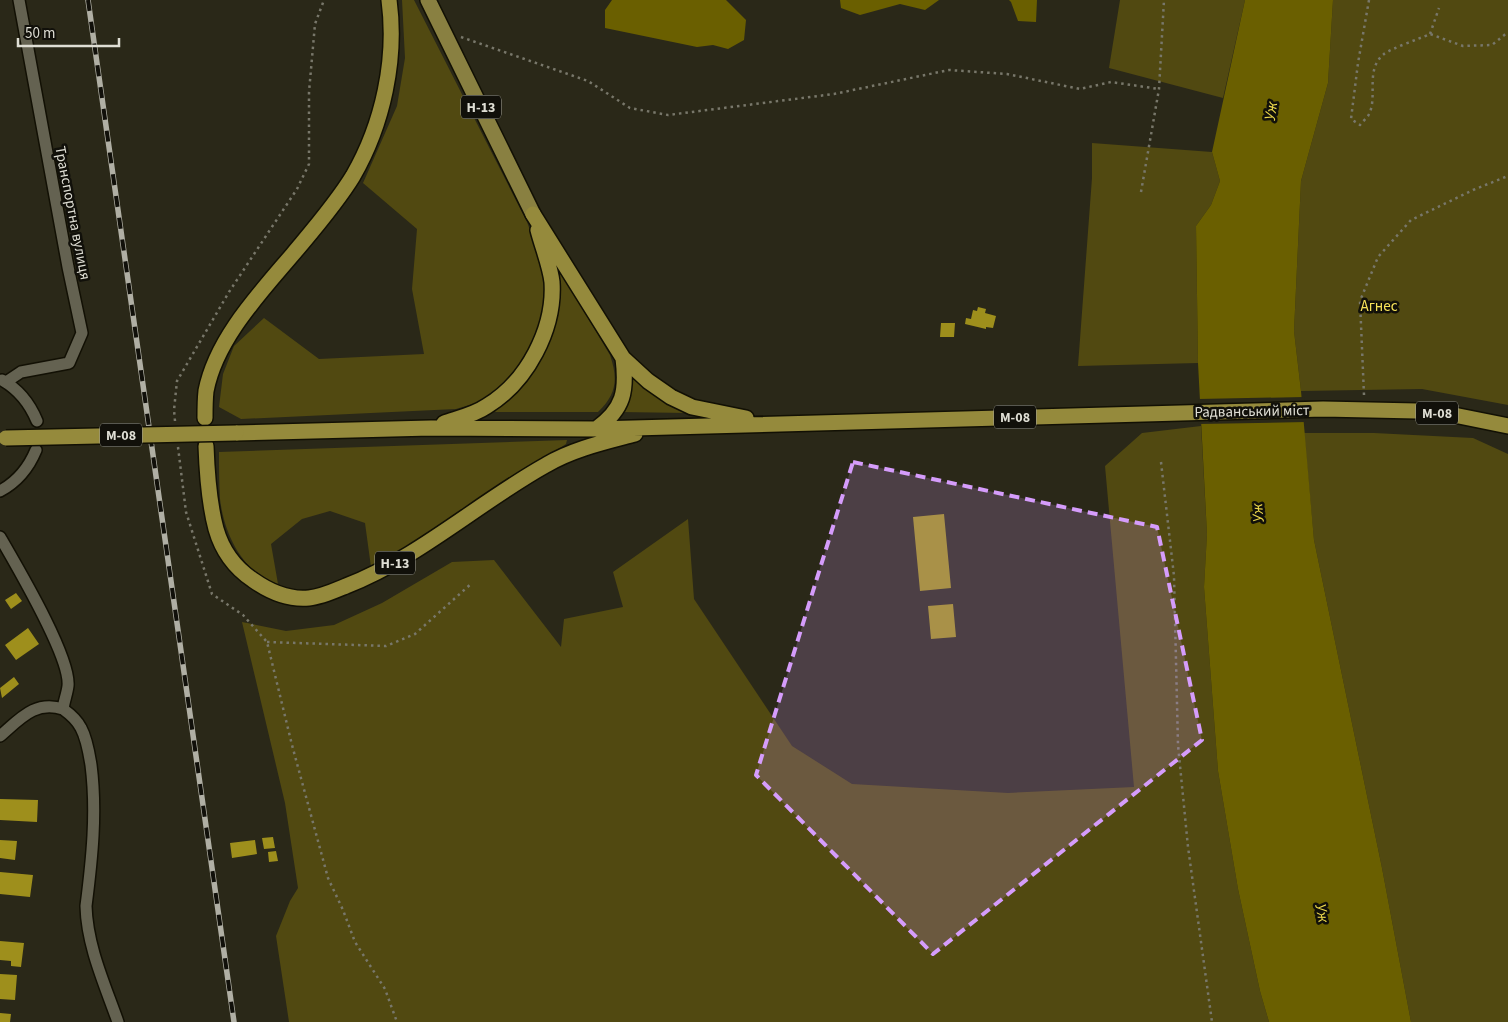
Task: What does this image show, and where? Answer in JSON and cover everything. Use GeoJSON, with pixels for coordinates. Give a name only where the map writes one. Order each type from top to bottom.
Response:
{"type":"FeatureCollection","features":[{"type":"Feature","properties":{"kind":"highway"},"geometry":{"type":"LineString","coordinates":[[204,418],[206,391],[214,367],[227,339],[245,311],[338,197],[353,176],[364,152],[374,128],[389,70],[391,38],[389,0]]}},
{"type":"Feature","properties":{"kind":"highway","name":"Н-13"},"geometry":{"type":"LineString","coordinates":[[533,214],[623,358],[648,381],[671,397],[692,407],[775,423]]}},
{"type":"Feature","properties":{"kind":"highway","name":"Н-13"},"geometry":{"type":"LineString","coordinates":[[431,428],[474,414],[489,406],[506,392],[525,369],[540,345],[547,328],[551,308],[552,281],[533,214]]}},
{"type":"Feature","properties":{"kind":"highway","name":"Н-13"},"geometry":{"type":"LineString","coordinates":[[596,429],[610,418],[624,393],[623,358]]}},
{"type":"Feature","properties":{"kind":"highway","name":"Радванський міст"},"geometry":{"type":"LineString","coordinates":[[775,423],[1365,409]]}},
{"type":"Feature","properties":{"kind":"highway","name":"М-08"},"geometry":{"type":"LineString","coordinates":[[1365,409],[1449,414],[1508,426]]}},
{"type":"Feature","properties":{"kind":"highway","name":"М-08"},"geometry":{"type":"LineString","coordinates":[[3,438],[431,428],[596,429],[775,423]]}},
{"type":"Feature","properties":{"kind":"highway","name":"Н-13"},"geometry":{"type":"LineString","coordinates":[[206,446],[211,506],[216,529],[224,549],[233,562],[248,577],[265,588],[285,596],[310,598],[363,580],[400,560],[474,510],[548,464],[578,450],[660,427]]}},
{"type":"Feature","properties":{"kind":"main road","name":"Н-13"},"geometry":{"type":"LineString","coordinates":[[428,0],[533,214]]}},
{"type":"Feature","properties":{"kind":"street","name":"Транспортна вулиця"},"geometry":{"type":"LineString","coordinates":[[3,381],[21,372],[69,363],[82,333],[19,0]]}},
{"type":"Feature","properties":{"kind":"street"},"geometry":{"type":"LineString","coordinates":[[3,381],[26,401],[37,421]]}},
{"type":"Feature","properties":{"kind":"street"},"geometry":{"type":"LineString","coordinates":[[0,491],[18,478],[30,464],[36,450]]}},
{"type":"Feature","properties":{"kind":"street"},"geometry":{"type":"LineString","coordinates":[[0,537],[43,616],[63,660],[68,686],[63,709]]}},
{"type":"Feature","properties":{"kind":"street"},"geometry":{"type":"LineString","coordinates":[[0,736],[32,710],[48,706],[63,709],[73,717],[81,728],[87,743],[92,775],[94,823],[86,919],[92,945],[118,1022]]}},
{"type":"Feature","properties":{"kind":"path"},"geometry":{"type":"LineString","coordinates":[[176,429],[174,410],[177,381],[229,292],[297,189],[309,164],[309,92],[315,24],[324,0]]}},
{"type":"Feature","properties":{"kind":"path"},"geometry":{"type":"LineString","coordinates":[[1141,192],[1159,89],[1164,0]]}},
{"type":"Feature","properties":{"kind":"path"},"geometry":{"type":"LineString","coordinates":[[1369,0],[1351,119],[1360,125],[1368,115],[1372,99],[1372,79],[1377,63],[1384,54],[1430,34],[1463,46],[1492,45],[1508,32]]}},
{"type":"Feature","properties":{"kind":"path"},"geometry":{"type":"LineString","coordinates":[[1430,34],[1439,8]]}},
{"type":"Feature","properties":{"kind":"path"},"geometry":{"type":"LineString","coordinates":[[444,31],[588,82],[630,108],[668,115],[834,94],[949,70],[1007,74],[1080,89],[1112,82],[1159,89]]}},
{"type":"Feature","properties":{"kind":"path"},"geometry":{"type":"LineString","coordinates":[[1365,409],[1362,377],[1360,301],[1378,257],[1411,220],[1473,190],[1508,176]]}},
{"type":"Feature","properties":{"kind":"path"},"geometry":{"type":"LineString","coordinates":[[177,438],[186,512],[212,594],[243,615],[267,642],[292,745],[328,878],[355,942],[385,989],[397,1022]]}},
{"type":"Feature","properties":{"kind":"path"},"geometry":{"type":"LineString","coordinates":[[1161,462],[1174,576],[1178,745],[1188,847],[1212,1022]]}},
{"type":"Feature","properties":{"kind":"path"},"geometry":{"type":"LineString","coordinates":[[267,642],[386,646],[415,634],[472,583]]}},
{"type":"Feature","properties":{"kind":"highlighted area"},"geometry":{"type":"Polygon","coordinates":[[[853,462],[1157,527],[1202,740],[933,954],[756,775],[853,462]]]}},
{"type":"Feature","properties":{"kind":"green space"},"geometry":{"type":"Polygon","coordinates":[[[402,0],[414,0],[527,222],[542,263],[547,297],[532,350],[503,386],[486,400],[456,409],[241,419],[219,407],[223,374],[234,346],[264,318],[319,359],[424,354],[412,289],[417,229],[363,183],[397,106],[405,58],[402,0]]]}},
{"type":"Feature","properties":{"kind":"green space"},"geometry":{"type":"Polygon","coordinates":[[[1120,0],[1245,0],[1223,98],[1109,68],[1120,0]]]}},
{"type":"Feature","properties":{"kind":"green space","name":"Агнес"},"geometry":{"type":"Polygon","coordinates":[[[1333,0],[1508,0],[1508,405],[1422,389],[1301,391],[1294,331],[1301,181],[1328,83],[1333,0]]]}},
{"type":"Feature","properties":{"kind":"green space"},"geometry":{"type":"Polygon","coordinates":[[[1092,143],[1212,152],[1220,181],[1211,205],[1196,226],[1198,363],[1078,366],[1092,178],[1092,143]]]}},
{"type":"Feature","properties":{"kind":"green space"},"geometry":{"type":"Polygon","coordinates":[[[563,276],[610,355],[615,379],[609,399],[598,412],[495,412],[540,356],[556,277],[563,276]]]}},
{"type":"Feature","properties":{"kind":"green space"},"geometry":{"type":"Polygon","coordinates":[[[631,373],[689,413],[620,412],[629,394],[631,373]]]}},
{"type":"Feature","properties":{"kind":"green space"},"geometry":{"type":"Polygon","coordinates":[[[1201,426],[1207,534],[1204,587],[1218,771],[1238,889],[1260,991],[1269,1022],[289,1022],[276,936],[290,901],[298,888],[285,803],[242,622],[286,631],[334,625],[382,603],[452,562],[494,560],[561,647],[564,619],[623,607],[613,572],[688,519],[694,599],[792,746],[852,784],[1008,793],[1134,787],[1105,466],[1142,433],[1201,426]]]}},
{"type":"Feature","properties":{"kind":"green space"},"geometry":{"type":"Polygon","coordinates":[[[1304,433],[1374,433],[1473,438],[1508,454],[1508,1022],[1411,1022],[1382,868],[1314,540],[1304,433]]]}},
{"type":"Feature","properties":{"kind":"green space"},"geometry":{"type":"Polygon","coordinates":[[[567,440],[566,444],[400,552],[371,567],[365,523],[330,511],[302,519],[271,544],[278,584],[265,579],[245,561],[231,538],[222,512],[219,452],[567,440]]]}},
{"type":"Feature","properties":{"kind":"water"},"geometry":{"type":"Polygon","coordinates":[[[612,0],[726,0],[746,20],[744,40],[728,49],[713,45],[697,47],[605,28],[605,10],[612,0]]]}},
{"type":"Feature","properties":{"kind":"water"},"geometry":{"type":"Polygon","coordinates":[[[840,0],[939,0],[925,10],[900,4],[860,15],[841,8],[840,0]]]}},
{"type":"Feature","properties":{"kind":"water"},"geometry":{"type":"Polygon","coordinates":[[[1009,0],[1037,0],[1036,22],[1018,21],[1009,0]]]}},
{"type":"Feature","properties":{"kind":"water","name":"Уж"},"geometry":{"type":"Polygon","coordinates":[[[1245,0],[1333,0],[1328,83],[1301,181],[1294,331],[1314,540],[1382,868],[1411,1022],[1269,1022],[1260,991],[1238,889],[1218,771],[1204,587],[1207,534],[1198,363],[1196,226],[1211,205],[1220,181],[1212,152],[1245,0]]]}},
{"type":"Feature","properties":{"kind":"pier"},"geometry":{"type":"Polygon","coordinates":[[[1304,397],[1306,422],[1199,424],[1198,399],[1304,397]]]}},
{"type":"Feature","properties":{"kind":"building"},"geometry":{"type":"Polygon","coordinates":[[[978,307],[986,309],[985,313],[996,316],[993,328],[986,327],[986,329],[965,324],[966,318],[971,319],[973,310],[977,311],[978,307]]]}},
{"type":"Feature","properties":{"kind":"building"},"geometry":{"type":"Polygon","coordinates":[[[941,323],[955,323],[954,337],[940,337],[941,323]]]}},
{"type":"Feature","properties":{"kind":"building"},"geometry":{"type":"Polygon","coordinates":[[[944,514],[951,588],[920,591],[913,517],[944,514]]]}},
{"type":"Feature","properties":{"kind":"building"},"geometry":{"type":"Polygon","coordinates":[[[16,593],[22,601],[11,609],[5,600],[16,593]]]}},
{"type":"Feature","properties":{"kind":"building"},"geometry":{"type":"Polygon","coordinates":[[[953,604],[956,637],[931,639],[928,606],[953,604]]]}},
{"type":"Feature","properties":{"kind":"building"},"geometry":{"type":"Polygon","coordinates":[[[28,628],[39,644],[16,660],[5,645],[28,628]]]}},
{"type":"Feature","properties":{"kind":"building"},"geometry":{"type":"Polygon","coordinates":[[[14,677],[19,684],[2,698],[0,688],[14,677]]]}},
{"type":"Feature","properties":{"kind":"building"},"geometry":{"type":"Polygon","coordinates":[[[0,799],[38,800],[37,822],[0,820],[0,799]]]}},
{"type":"Feature","properties":{"kind":"building"},"geometry":{"type":"Polygon","coordinates":[[[273,837],[275,848],[264,849],[262,838],[273,837]]]}},
{"type":"Feature","properties":{"kind":"building"},"geometry":{"type":"Polygon","coordinates":[[[0,840],[17,841],[15,860],[0,858],[0,840]]]}},
{"type":"Feature","properties":{"kind":"building"},"geometry":{"type":"Polygon","coordinates":[[[255,840],[257,854],[232,858],[230,843],[255,840]]]}},
{"type":"Feature","properties":{"kind":"building"},"geometry":{"type":"Polygon","coordinates":[[[276,851],[278,861],[269,862],[268,852],[276,851]]]}},
{"type":"Feature","properties":{"kind":"building"},"geometry":{"type":"Polygon","coordinates":[[[0,872],[33,875],[30,897],[0,894],[0,872]]]}},
{"type":"Feature","properties":{"kind":"building"},"geometry":{"type":"Polygon","coordinates":[[[0,941],[24,943],[21,967],[11,966],[11,961],[0,960],[0,941]]]}},
{"type":"Feature","properties":{"kind":"building"},"geometry":{"type":"Polygon","coordinates":[[[0,974],[17,975],[15,1000],[0,999],[0,974]]]}},
{"type":"Feature","properties":{"kind":"building"},"geometry":{"type":"Polygon","coordinates":[[[0,1013],[11,1014],[10,1022],[0,1022],[0,1013]]]}},
{"type":"Feature","properties":{"kind":"railway"},"geometry":{"type":"LineString","coordinates":[[88,0],[234,1022]]}}]}
